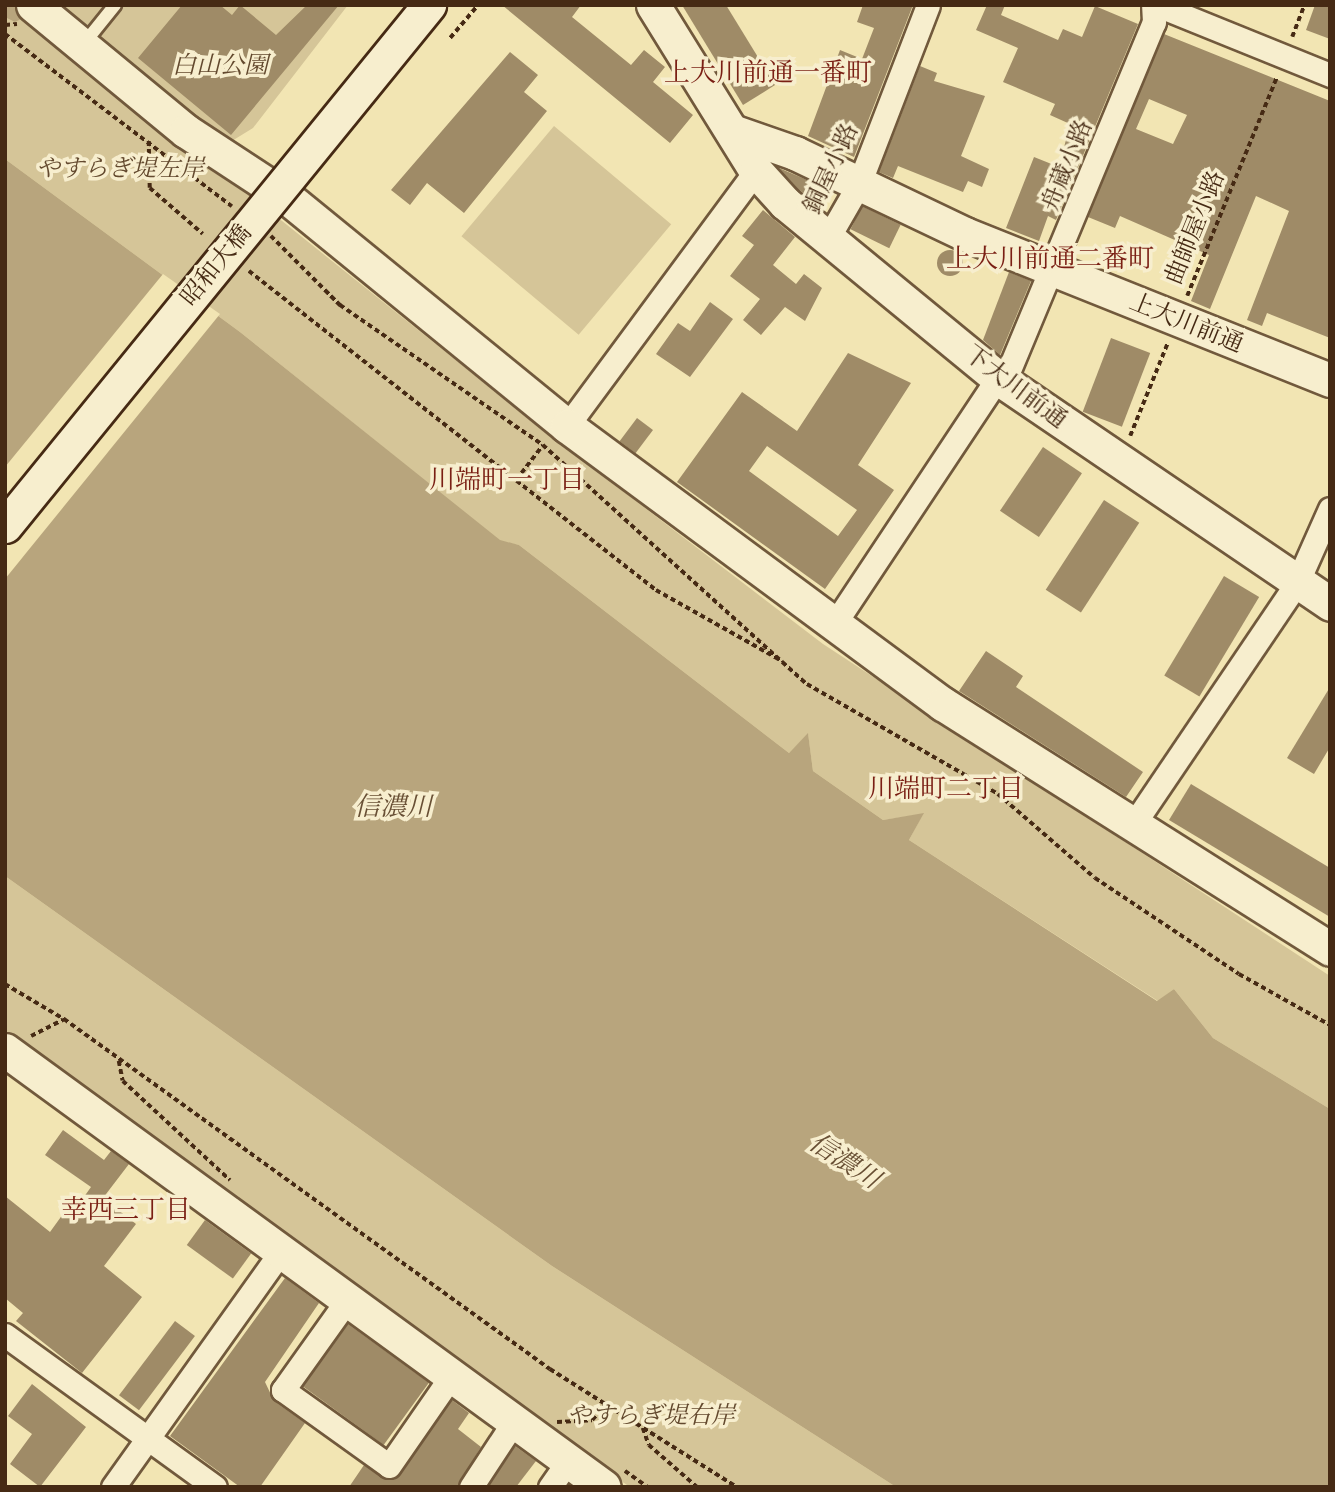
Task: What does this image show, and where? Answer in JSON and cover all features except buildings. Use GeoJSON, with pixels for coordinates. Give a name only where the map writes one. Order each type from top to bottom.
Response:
{"type":"FeatureCollection","features":[{"type":"Feature","properties":{"kind":"street"},"geometry":{"type":"LineString","coordinates":[[33,5],[186,131],[295,204],[555,436],[837,620],[943,704],[1330,949]]}},
{"type":"Feature","properties":{"kind":"street","name":"昭和大橋"},"geometry":{"type":"LineString","coordinates":[[5,526],[429,5]]}},
{"type":"Feature","properties":{"kind":"street","name":"下大川前通"},"geometry":{"type":"LineString","coordinates":[[653,5],[735,132],[756,171],[828,238],[1001,380],[1119,464],[1330,604]]}},
{"type":"Feature","properties":{"kind":"street","name":"銅屋小路"},"geometry":{"type":"LineString","coordinates":[[828,238],[859,184],[929,5]]}},
{"type":"Feature","properties":{"kind":"street"},"geometry":{"type":"LineString","coordinates":[[1155,5],[1330,75]]}},
{"type":"Feature","properties":{"kind":"street","name":"舟蔵小路"},"geometry":{"type":"LineString","coordinates":[[837,620],[1001,380],[1054,270],[1154,22],[1155,5]]}},
{"type":"Feature","properties":{"kind":"street","name":"上大川前通"},"geometry":{"type":"LineString","coordinates":[[735,132],[1054,270],[1330,380]]}},
{"type":"Feature","properties":{"kind":"street"},"geometry":{"type":"LineString","coordinates":[[555,436],[756,171]]}},
{"type":"Feature","properties":{"kind":"street"},"geometry":{"type":"LineString","coordinates":[[1133,825],[1297,583],[1330,509]]}},
{"type":"Feature","properties":{"kind":"street"},"geometry":{"type":"LineString","coordinates":[[5,1050],[452,1376],[513,1423],[558,1475],[604,1487]]}},
{"type":"Feature","properties":{"kind":"street"},"geometry":{"type":"LineString","coordinates":[[113,1487],[282,1250]]}},
{"type":"Feature","properties":{"kind":"street"},"geometry":{"type":"LineString","coordinates":[[348,1299],[282,1390],[389,1466],[452,1376]]}},
{"type":"Feature","properties":{"kind":"street"},"geometry":{"type":"LineString","coordinates":[[5,1335],[215,1487]]}},
{"type":"Feature","properties":{"kind":"street"},"geometry":{"type":"LineString","coordinates":[[471,1487],[513,1423]]}},
{"type":"Feature","properties":{"kind":"lane"},"geometry":{"type":"LineString","coordinates":[[82,46],[115,5]]}},
{"type":"Feature","properties":{"kind":"path"},"geometry":{"type":"LineString","coordinates":[[450,38],[478,5]]}},
{"type":"Feature","properties":{"kind":"path","name":"曲師屋小路"},"geometry":{"type":"LineString","coordinates":[[1119,464],[1304,5]]}},
{"type":"Feature","properties":{"kind":"path"},"geometry":{"type":"LineString","coordinates":[[5,34],[244,215]]}},
{"type":"Feature","properties":{"kind":"path"},"geometry":{"type":"LineString","coordinates":[[149,141],[150,188],[203,234]]}},
{"type":"Feature","properties":{"kind":"path"},"geometry":{"type":"LineString","coordinates":[[265,232],[340,305],[555,436],[807,684],[998,794],[1095,878],[1239,974],[1330,1025]]}},
{"type":"Feature","properties":{"kind":"path"},"geometry":{"type":"LineString","coordinates":[[249,271],[656,590],[787,664]]}},
{"type":"Feature","properties":{"kind":"path"},"geometry":{"type":"LineString","coordinates":[[516,480],[555,436]]}},
{"type":"Feature","properties":{"kind":"path"},"geometry":{"type":"LineString","coordinates":[[5,984],[64,1019],[605,1405],[737,1487]]}},
{"type":"Feature","properties":{"kind":"path"},"geometry":{"type":"LineString","coordinates":[[44,1032],[64,1019]]}},
{"type":"Feature","properties":{"kind":"path"},"geometry":{"type":"LineString","coordinates":[[565,1420],[592,1420],[605,1405]]}},
{"type":"Feature","properties":{"kind":"path"},"geometry":{"type":"LineString","coordinates":[[643,1428],[649,1446],[697,1487]]}},
{"type":"Feature","properties":{"kind":"green space","name":"やすらぎ堤左岸"},"geometry":{"type":"Polygon","coordinates":[[[5,5],[348,5],[253,128],[227,144],[32,21],[552,437],[823,644],[1330,976],[1330,1109],[1213,1038],[1174,989],[1158,1001],[909,840],[923,814],[883,820],[813,771],[808,734],[789,753],[519,545],[500,541],[240,332],[5,159],[5,5]]]}},
{"type":"Feature","properties":{"kind":"green space"},"geometry":{"type":"Polygon","coordinates":[[[554,126],[671,224],[579,335],[461,236],[554,126]]]}},
{"type":"Feature","properties":{"kind":"green space","name":"やすらぎ堤右岸"},"geometry":{"type":"Polygon","coordinates":[[[5,876],[552,1266],[896,1487],[630,1487],[571,1447],[5,1042],[5,876]]]}},
{"type":"Feature","properties":{"kind":"water"},"geometry":{"type":"Polygon","coordinates":[[[5,5],[26,5],[31,14],[15,22],[5,17],[5,5]]]}},
{"type":"Feature","properties":{"kind":"water","name":"信濃川"},"geometry":{"type":"Polygon","coordinates":[[[5,159],[240,332],[500,540],[519,545],[789,753],[808,733],[813,771],[883,820],[924,813],[909,840],[1157,1001],[1174,989],[1213,1038],[1330,1109],[1330,1487],[896,1487],[552,1266],[5,876],[5,159]]]}},
{"type":"Feature","properties":{"kind":"pier"},"geometry":{"type":"Polygon","coordinates":[[[163,274],[220,314],[5,579],[5,467],[163,274]]]}},
{"type":"Feature","properties":{"kind":"district","name":"上大川前通一番町"},"geometry":{"type":"Point","coordinates":[768,74]}},
{"type":"Feature","properties":{"kind":"district","name":"上大川前通二番町"},"geometry":{"type":"Point","coordinates":[1050,260]}},
{"type":"Feature","properties":{"kind":"district","name":"川端町一丁目"},"geometry":{"type":"Point","coordinates":[507,481]}},
{"type":"Feature","properties":{"kind":"district","name":"川端町二丁目"},"geometry":{"type":"Point","coordinates":[946,790]}},
{"type":"Feature","properties":{"kind":"district","name":"幸西三丁目"},"geometry":{"type":"Point","coordinates":[126,1211]}},
{"type":"Feature","properties":{"kind":"park label","name":"白山公園"},"geometry":{"type":"Point","coordinates":[220,67]}}]}
